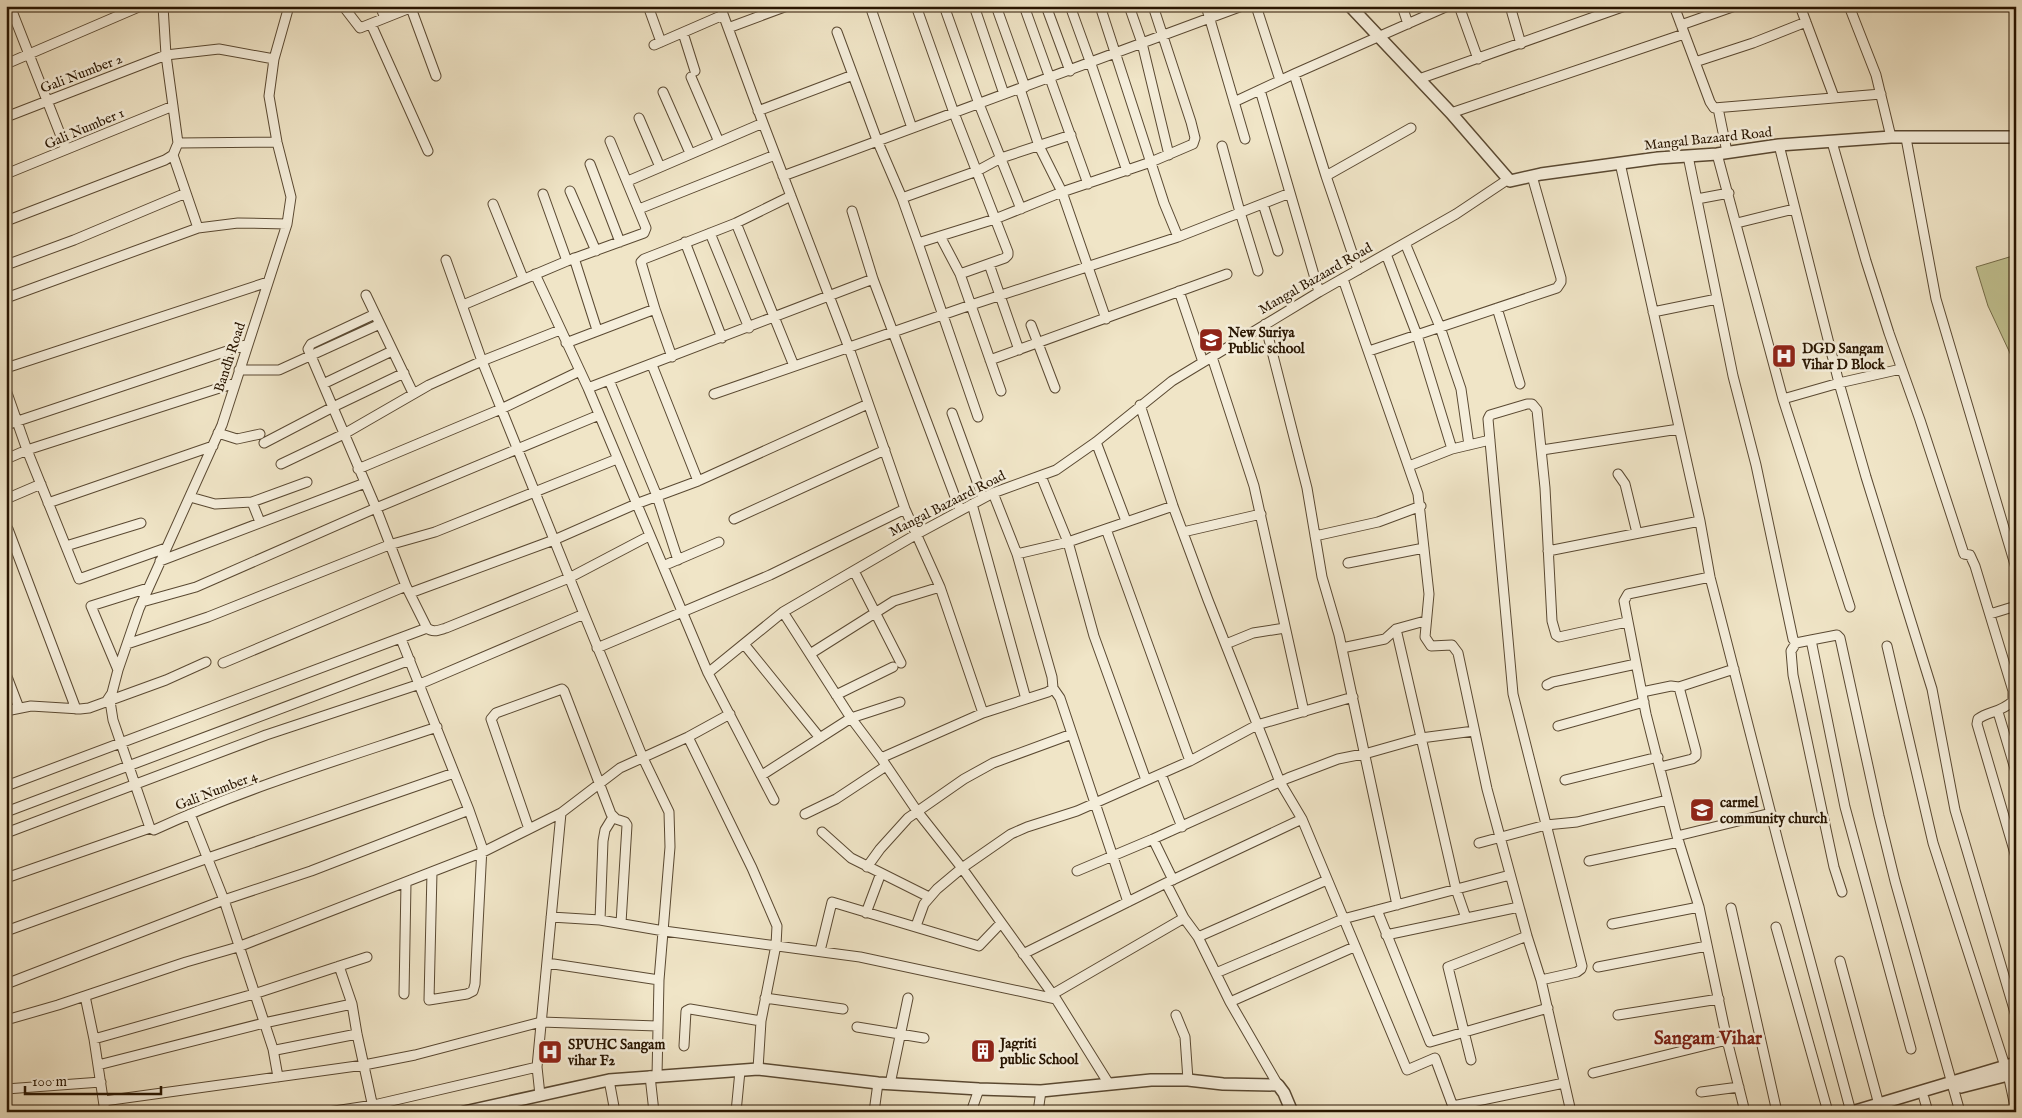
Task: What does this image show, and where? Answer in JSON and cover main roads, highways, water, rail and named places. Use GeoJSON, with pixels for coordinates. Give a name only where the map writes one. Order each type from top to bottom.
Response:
{"type":"FeatureCollection","features":[{"type":"Feature","properties":{"kind":"place","name":"New Suriya Public school"},"geometry":{"type":"Point","coordinates":[1211,340]}},
{"type":"Feature","properties":{"kind":"place","name":"DGD Sangam Vihar D Block"},"geometry":{"type":"Point","coordinates":[1784,356]}},
{"type":"Feature","properties":{"kind":"place","name":"carmel community church"},"geometry":{"type":"Point","coordinates":[1702,810]}},
{"type":"Feature","properties":{"kind":"place","name":"Jagriti public School"},"geometry":{"type":"Point","coordinates":[983,1051]}},
{"type":"Feature","properties":{"kind":"place","name":"SPUHC Sangam vihar F2"},"geometry":{"type":"Point","coordinates":[550,1052]}},
{"type":"Feature","properties":{"kind":"district","name":"Sangam Vihar"},"geometry":{"type":"Point","coordinates":[1708,1037]}}]}
